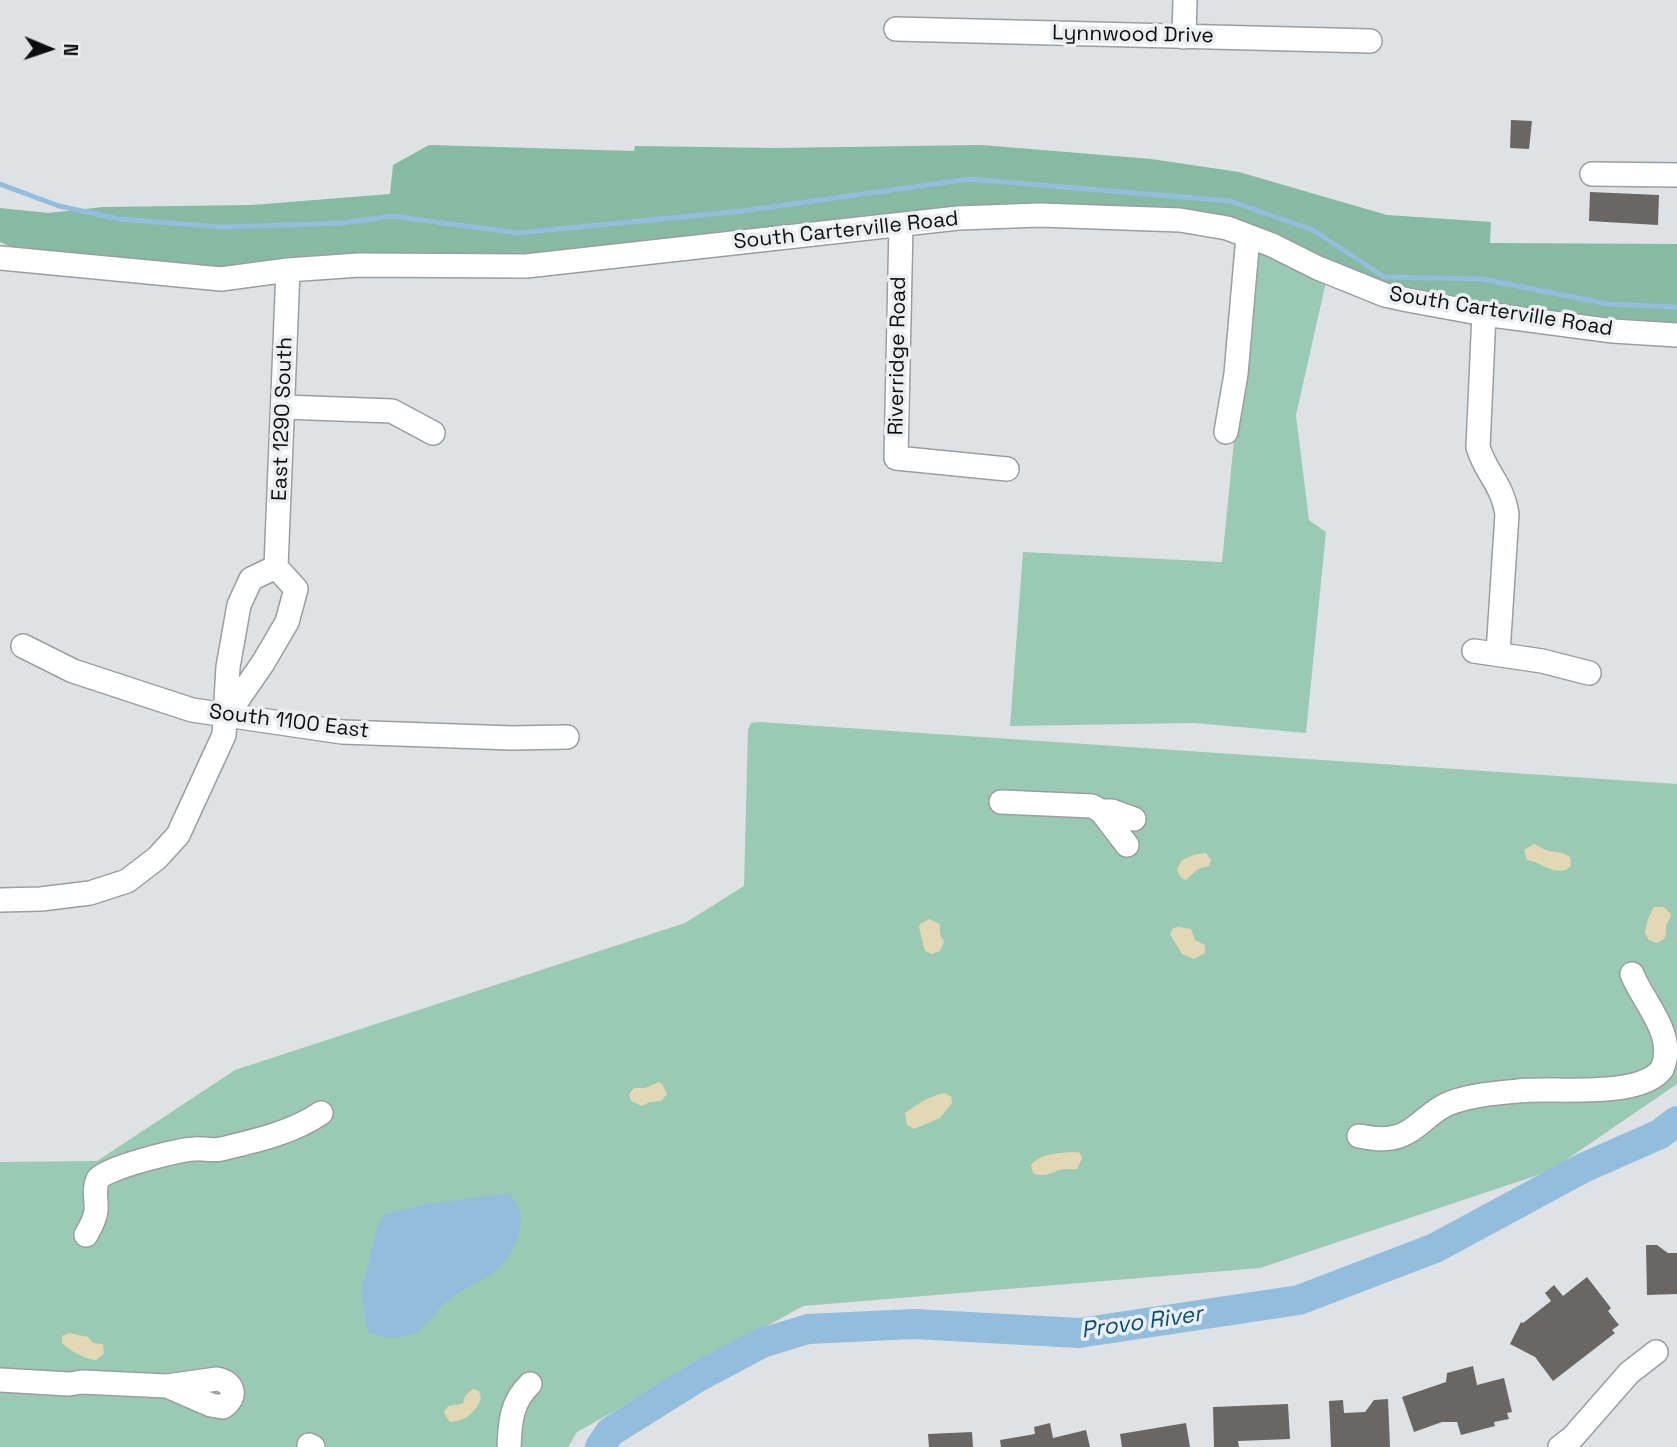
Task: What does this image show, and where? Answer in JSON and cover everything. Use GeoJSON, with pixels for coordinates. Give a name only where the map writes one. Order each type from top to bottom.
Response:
{"type":"FeatureCollection","features":[{"type":"Feature","properties":{"kind":"street"},"geometry":{"type":"LineString","coordinates":[[1184,37],[1185,0]]}},
{"type":"Feature","properties":{"kind":"street","name":"Lynnwood Drive"},"geometry":{"type":"LineString","coordinates":[[896,29],[1370,41]]}},
{"type":"Feature","properties":{"kind":"street"},"geometry":{"type":"LineString","coordinates":[[1592,174],[1677,175]]}},
{"type":"Feature","properties":{"kind":"street","name":"South Carterville Road"},"geometry":{"type":"LineString","coordinates":[[0,258],[221,279],[288,270],[359,265],[526,266],[958,218],[1057,216],[1180,220],[1218,226],[1248,236],[1385,295],[1485,314],[1613,331],[1677,335]]}},
{"type":"Feature","properties":{"kind":"street","name":"Riverridge Road"},"geometry":{"type":"LineString","coordinates":[[901,225],[896,458],[1007,469]]}},
{"type":"Feature","properties":{"kind":"street"},"geometry":{"type":"LineString","coordinates":[[1226,432],[1236,374],[1248,236]]}},
{"type":"Feature","properties":{"kind":"street","name":"East 1290 South"},"geometry":{"type":"LineString","coordinates":[[276,567],[288,270]]}},
{"type":"Feature","properties":{"kind":"street"},"geometry":{"type":"LineString","coordinates":[[1485,314],[1478,447],[1481,459],[1498,483],[1507,513],[1498,653]]}},
{"type":"Feature","properties":{"kind":"street"},"geometry":{"type":"LineString","coordinates":[[284,407],[392,411],[433,433]]}},
{"type":"Feature","properties":{"kind":"street"},"geometry":{"type":"LineString","coordinates":[[0,900],[41,899],[90,893],[127,881],[157,858],[178,835],[224,735],[228,667],[239,605],[251,579],[276,567],[296,589],[287,622],[263,663],[226,715]]}},
{"type":"Feature","properties":{"kind":"street","name":"South 1100 East"},"geometry":{"type":"LineString","coordinates":[[23,646],[73,671],[192,710],[342,732],[512,738],[567,737]]}},
{"type":"Feature","properties":{"kind":"street"},"geometry":{"type":"LineString","coordinates":[[1474,651],[1542,661],[1589,673]]}},
{"type":"Feature","properties":{"kind":"street"},"geometry":{"type":"LineString","coordinates":[[1001,802],[1092,806],[1101,811],[1128,845]]}},
{"type":"Feature","properties":{"kind":"street"},"geometry":{"type":"LineString","coordinates":[[1101,811],[1112,811],[1134,819]]}},
{"type":"Feature","properties":{"kind":"street"},"geometry":{"type":"LineString","coordinates":[[1359,1136],[1392,1138],[1408,1133],[1438,1108],[1465,1098],[1527,1090],[1627,1087],[1653,1077],[1661,1070],[1667,1058],[1670,1042],[1666,1030],[1641,993],[1633,974]]}},
{"type":"Feature","properties":{"kind":"street"},"geometry":{"type":"LineString","coordinates":[[86,1235],[96,1213],[96,1187],[99,1178],[106,1172],[173,1153],[196,1149],[217,1150],[297,1128],[321,1113]]}},
{"type":"Feature","properties":{"kind":"street"},"geometry":{"type":"LineString","coordinates":[[1560,1447],[1573,1437],[1629,1373],[1656,1352]]}},
{"type":"Feature","properties":{"kind":"street"},"geometry":{"type":"LineString","coordinates":[[0,1380],[167,1385]]}},
{"type":"Feature","properties":{"kind":"street"},"geometry":{"type":"LineString","coordinates":[[509,1447],[514,1404],[530,1384]]}},
{"type":"Feature","properties":{"kind":"green space"},"geometry":{"type":"Polygon","coordinates":[[[429,145],[634,151],[635,146],[774,148],[982,145],[1151,159],[1239,172],[1387,215],[1491,222],[1490,243],[1677,244],[1677,327],[1541,313],[1414,292],[1129,209],[593,253],[231,269],[16,249],[0,242],[0,208],[48,213],[103,207],[252,205],[390,194],[393,165],[429,145]]]}},
{"type":"Feature","properties":{"kind":"green space"},"geometry":{"type":"Polygon","coordinates":[[[1253,248],[1326,282],[1296,415],[1309,520],[1326,532],[1306,733],[1195,723],[1010,726],[1023,552],[1222,562],[1253,248]]]}},
{"type":"Feature","properties":{"kind":"green space"},"geometry":{"type":"Polygon","coordinates":[[[751,723],[1677,784],[1677,1084],[1550,1171],[1260,1268],[803,1306],[577,1432],[568,1447],[0,1447],[0,1162],[97,1161],[235,1070],[685,923],[744,886],[748,729],[751,723]]]}},
{"type":"Feature","properties":{"kind":"sand"},"geometry":{"type":"Polygon","coordinates":[[[1534,844],[1570,857],[1571,866],[1561,871],[1527,860],[1524,850],[1534,844]]]}},
{"type":"Feature","properties":{"kind":"sand"},"geometry":{"type":"Polygon","coordinates":[[[1206,853],[1211,860],[1209,866],[1198,869],[1186,880],[1181,878],[1177,870],[1181,861],[1206,853]]]}},
{"type":"Feature","properties":{"kind":"sand"},"geometry":{"type":"Polygon","coordinates":[[[1654,907],[1664,907],[1671,914],[1665,937],[1657,943],[1649,940],[1645,933],[1654,907]]]}},
{"type":"Feature","properties":{"kind":"sand"},"geometry":{"type":"Polygon","coordinates":[[[929,919],[940,924],[940,934],[944,942],[940,951],[932,954],[925,951],[919,927],[929,919]]]}},
{"type":"Feature","properties":{"kind":"sand"},"geometry":{"type":"Polygon","coordinates":[[[1173,928],[1191,929],[1195,940],[1205,945],[1205,953],[1194,959],[1182,954],[1170,934],[1173,928]]]}},
{"type":"Feature","properties":{"kind":"sand"},"geometry":{"type":"Polygon","coordinates":[[[659,1082],[667,1094],[661,1101],[642,1106],[631,1101],[629,1094],[634,1088],[645,1088],[659,1082]]]}},
{"type":"Feature","properties":{"kind":"sand"},"geometry":{"type":"Polygon","coordinates":[[[944,1093],[951,1096],[952,1103],[940,1118],[914,1129],[907,1125],[905,1113],[944,1093]]]}},
{"type":"Feature","properties":{"kind":"sand"},"geometry":{"type":"Polygon","coordinates":[[[1080,1153],[1082,1158],[1077,1169],[1062,1169],[1044,1175],[1033,1173],[1031,1165],[1040,1158],[1080,1153]]]}},
{"type":"Feature","properties":{"kind":"sand"},"geometry":{"type":"Polygon","coordinates":[[[69,1333],[88,1337],[93,1343],[103,1344],[104,1354],[96,1360],[73,1351],[62,1343],[62,1336],[69,1333]]]}},
{"type":"Feature","properties":{"kind":"sand"},"geometry":{"type":"Polygon","coordinates":[[[473,1389],[479,1391],[481,1398],[476,1408],[465,1418],[450,1422],[444,1413],[446,1410],[449,1406],[463,1403],[465,1396],[473,1389]]]}},
{"type":"Feature","properties":{"kind":"water"},"geometry":{"type":"Polygon","coordinates":[[[509,1193],[520,1214],[520,1231],[511,1251],[496,1270],[455,1295],[415,1333],[393,1338],[367,1331],[361,1292],[377,1228],[383,1215],[429,1204],[509,1193]]]}},
{"type":"Feature","properties":{"kind":"building"},"geometry":{"type":"Polygon","coordinates":[[[1511,120],[1532,121],[1529,149],[1510,148],[1511,120]]]}},
{"type":"Feature","properties":{"kind":"building"},"geometry":{"type":"Polygon","coordinates":[[[1590,192],[1659,195],[1658,225],[1589,221],[1590,192]]]}},
{"type":"Feature","properties":{"kind":"building"},"geometry":{"type":"Polygon","coordinates":[[[1646,1245],[1657,1245],[1668,1253],[1677,1253],[1677,1294],[1647,1295],[1646,1245]]]}},
{"type":"Feature","properties":{"kind":"building"},"geometry":{"type":"Polygon","coordinates":[[[1587,1277],[1611,1308],[1608,1311],[1619,1325],[1612,1330],[1615,1333],[1553,1381],[1535,1357],[1510,1344],[1521,1322],[1551,1301],[1545,1293],[1554,1285],[1563,1296],[1587,1277]]]}},
{"type":"Feature","properties":{"kind":"building"},"geometry":{"type":"Polygon","coordinates":[[[1473,1366],[1477,1385],[1504,1378],[1512,1412],[1507,1413],[1509,1419],[1494,1422],[1495,1426],[1461,1435],[1457,1422],[1442,1422],[1414,1432],[1402,1397],[1446,1382],[1447,1373],[1473,1366]]]}},
{"type":"Feature","properties":{"kind":"building"},"geometry":{"type":"Polygon","coordinates":[[[1388,1399],[1390,1447],[1331,1447],[1329,1401],[1343,1400],[1344,1413],[1365,1412],[1374,1400],[1388,1399]]]}},
{"type":"Feature","properties":{"kind":"building"},"geometry":{"type":"Polygon","coordinates":[[[1288,1404],[1290,1439],[1238,1441],[1239,1447],[1214,1447],[1213,1407],[1288,1404]]]}},
{"type":"Feature","properties":{"kind":"building"},"geometry":{"type":"Polygon","coordinates":[[[1050,1423],[1053,1438],[1086,1430],[1090,1447],[1001,1447],[1000,1440],[1035,1434],[1034,1427],[1050,1423]]]}},
{"type":"Feature","properties":{"kind":"building"},"geometry":{"type":"Polygon","coordinates":[[[1186,1423],[1190,1447],[1122,1447],[1120,1434],[1186,1423]]]}},
{"type":"Feature","properties":{"kind":"building"},"geometry":{"type":"Polygon","coordinates":[[[972,1432],[973,1447],[929,1447],[928,1434],[972,1432]]]}},
{"type":"Feature","properties":{"kind":"waterway"},"geometry":{"type":"LineString","coordinates":[[0,184],[59,206],[119,219],[222,227],[343,223],[392,216],[518,233],[742,211],[969,179],[1230,201],[1313,230],[1384,277],[1482,279],[1608,304],[1677,307]]}},
{"type":"Feature","properties":{"kind":"waterway","name":"Provo River"},"geometry":{"type":"LineString","coordinates":[[600,1447],[610,1432],[698,1377],[762,1343],[808,1329],[914,1324],[1079,1333],[1299,1300],[1435,1248],[1583,1168],[1660,1134],[1677,1121]]}}]}
